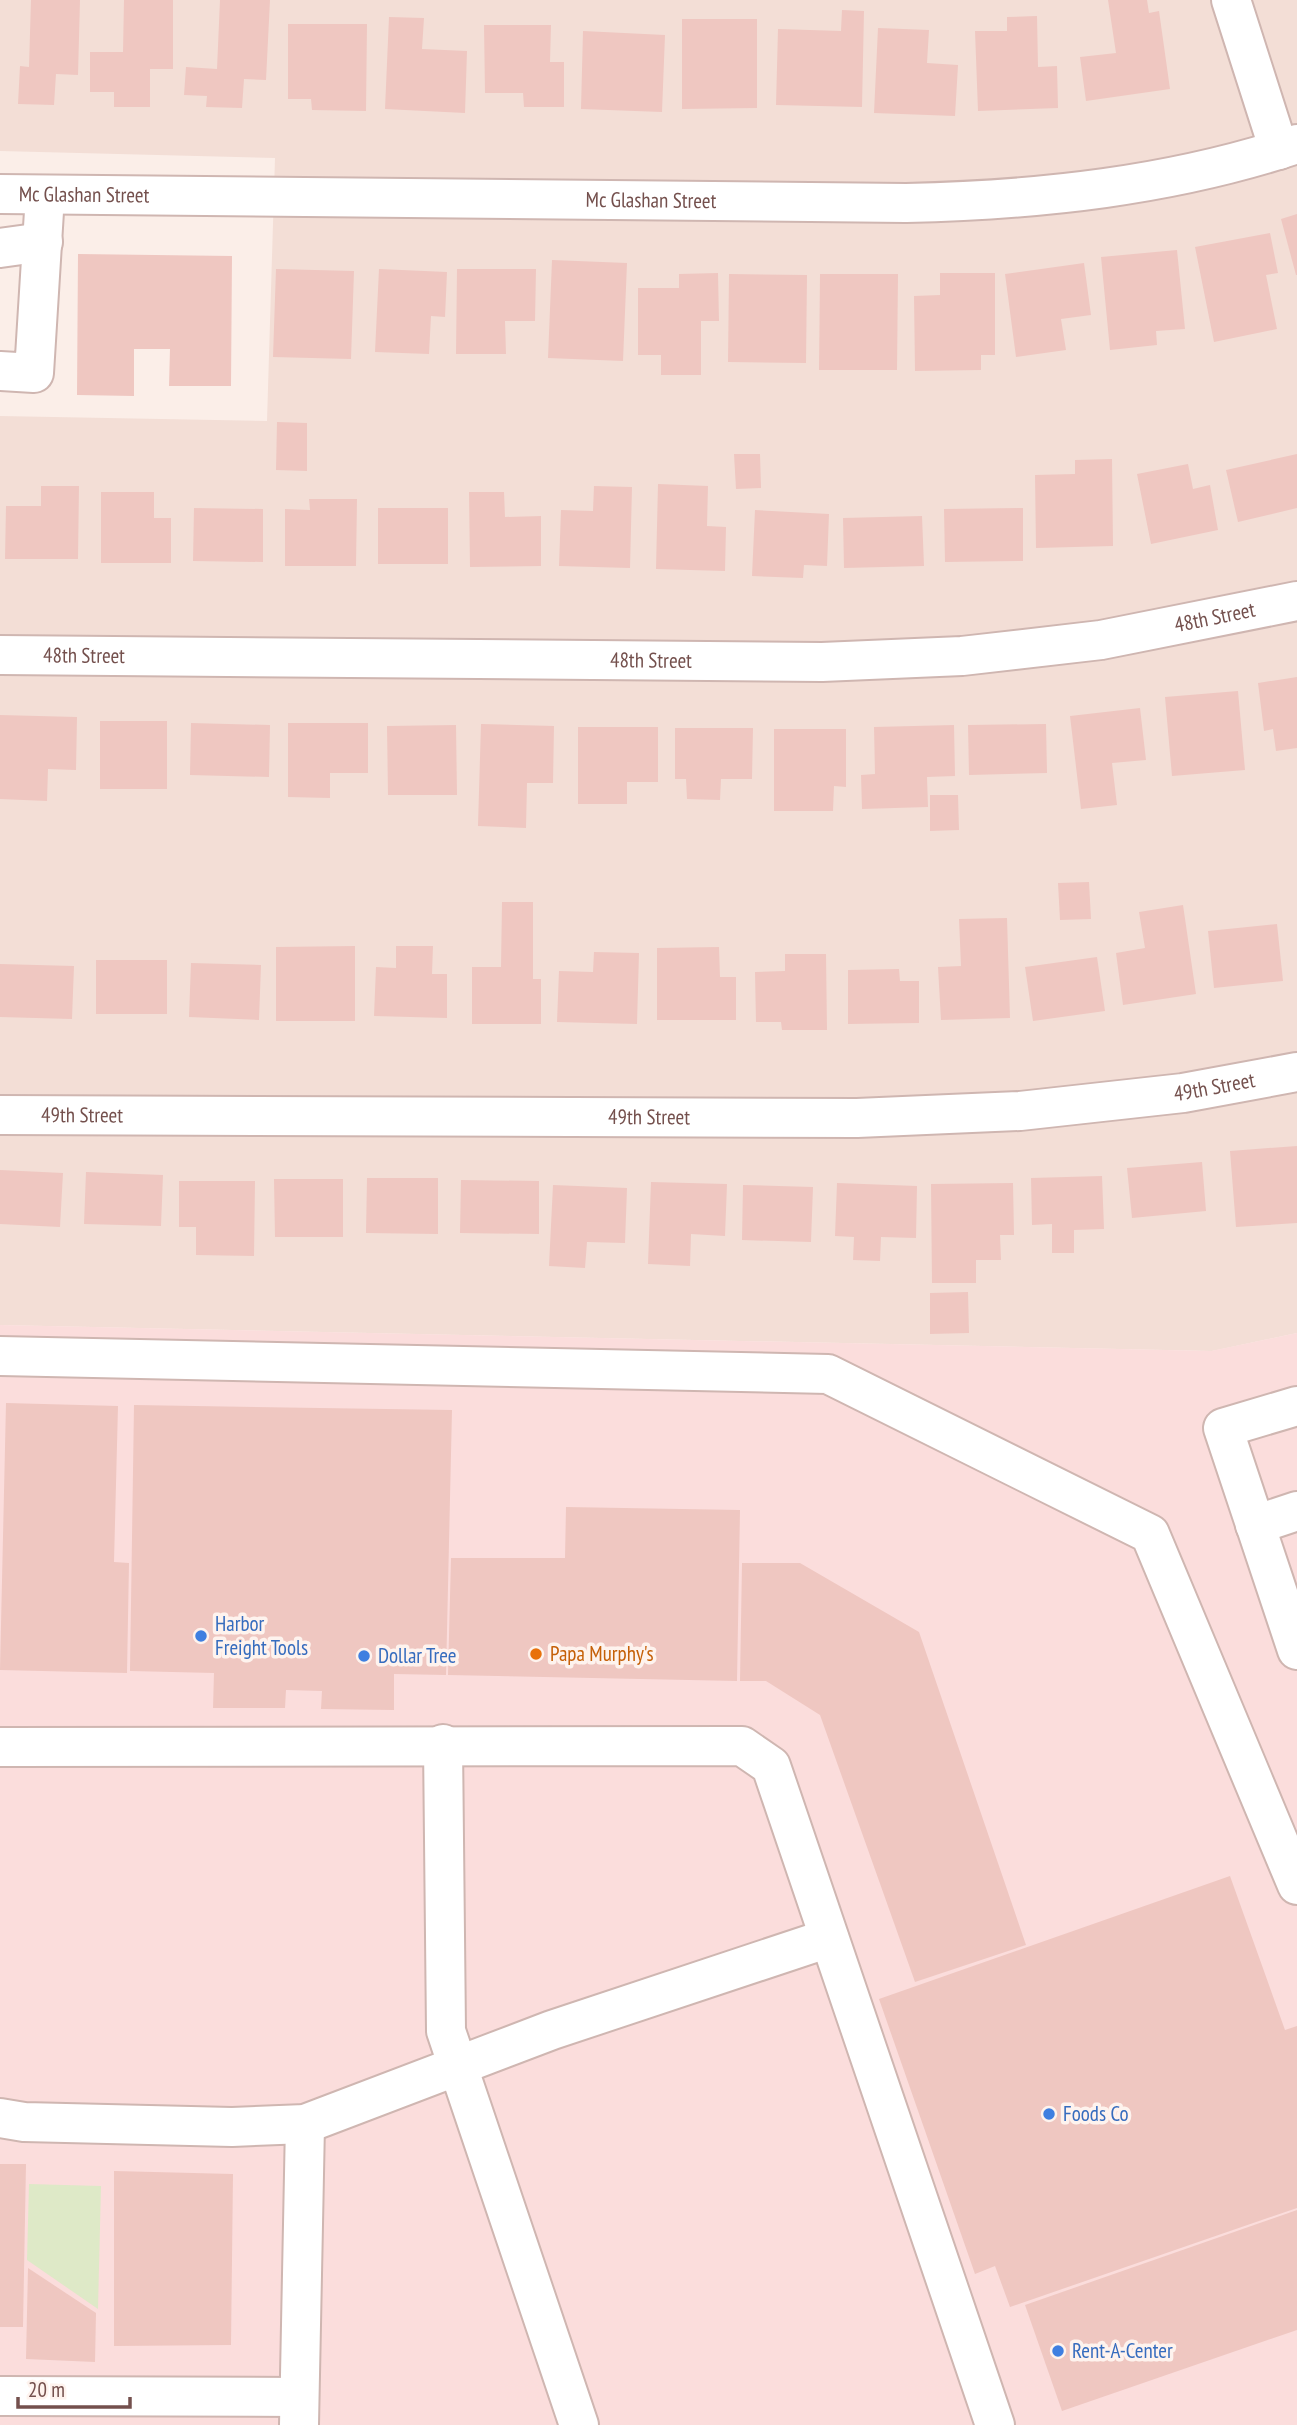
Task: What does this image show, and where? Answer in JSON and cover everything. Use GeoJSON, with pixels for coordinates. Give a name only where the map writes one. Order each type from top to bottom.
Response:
{"type":"FeatureCollection","features":[{"type":"Feature","properties":{"kind":"street"},"geometry":{"type":"LineString","coordinates":[[1231,0],[1288,147]]}},
{"type":"Feature","properties":{"kind":"street","name":"Mc Glashan Street"},"geometry":{"type":"LineString","coordinates":[[0,194],[906,203],[995,201],[1062,195],[1172,177],[1288,147]]}},
{"type":"Feature","properties":{"kind":"street"},"geometry":{"type":"LineString","coordinates":[[0,371],[34,373],[45,195]]}},
{"type":"Feature","properties":{"kind":"street"},"geometry":{"type":"LineString","coordinates":[[0,248],[43,242]]}},
{"type":"Feature","properties":{"kind":"street","name":"48th Street"},"geometry":{"type":"LineString","coordinates":[[0,655],[836,661],[962,656],[1101,640],[1297,601]]}},
{"type":"Feature","properties":{"kind":"street","name":"49th Street"},"geometry":{"type":"LineString","coordinates":[[0,1115],[857,1118],[1034,1109],[1183,1093],[1297,1072]]}},
{"type":"Feature","properties":{"kind":"street"},"geometry":{"type":"LineString","coordinates":[[0,1356],[828,1374],[1150,1534],[1297,1885]]}},
{"type":"Feature","properties":{"kind":"street"},"geometry":{"type":"LineString","coordinates":[[1297,1406],[1223,1428],[1297,1650]]}},
{"type":"Feature","properties":{"kind":"street"},"geometry":{"type":"LineString","coordinates":[[1255,1525],[1297,1511]]}},
{"type":"Feature","properties":{"kind":"street"},"geometry":{"type":"LineString","coordinates":[[443,1744],[446,2031],[579,2425]]}},
{"type":"Feature","properties":{"kind":"street"},"geometry":{"type":"LineString","coordinates":[[0,1747],[443,1744],[742,1746],[771,1766],[995,2425]]}},
{"type":"Feature","properties":{"kind":"street"},"geometry":{"type":"LineString","coordinates":[[0,2118],[23,2122],[232,2127],[304,2124],[456,2064],[829,1938]]}},
{"type":"Feature","properties":{"kind":"street"},"geometry":{"type":"LineString","coordinates":[[0,2396],[299,2411],[304,2124]]}},
{"type":"Feature","properties":{"kind":"shaded area"},"geometry":{"type":"Polygon","coordinates":[[[0,0],[1297,0],[1297,1333],[1212,1351],[0,1325],[0,416],[267,421],[275,158],[0,151],[0,0]]]}},
{"type":"Feature","properties":{"kind":"shaded area"},"geometry":{"type":"Polygon","coordinates":[[[0,1325],[1211,1351],[1297,1333],[1297,2425],[0,2425],[0,1325]]]}},
{"type":"Feature","properties":{"kind":"green space"},"geometry":{"type":"Polygon","coordinates":[[[29,2184],[101,2186],[98,2309],[27,2260],[29,2184]]]}},
{"type":"Feature","properties":{"kind":"building"},"geometry":{"type":"Polygon","coordinates":[[[31,0],[80,0],[78,75],[56,74],[54,105],[18,104],[20,66],[29,67],[31,0]]]}},
{"type":"Feature","properties":{"kind":"building"},"geometry":{"type":"Polygon","coordinates":[[[124,0],[173,0],[173,69],[150,69],[150,107],[114,107],[114,92],[90,92],[90,52],[123,52],[124,0]]]}},
{"type":"Feature","properties":{"kind":"building"},"geometry":{"type":"Polygon","coordinates":[[[220,0],[270,0],[266,80],[244,79],[242,108],[206,107],[207,96],[184,95],[186,67],[217,69],[220,0]]]}},
{"type":"Feature","properties":{"kind":"building"},"geometry":{"type":"Polygon","coordinates":[[[1108,0],[1147,0],[1149,13],[1159,11],[1170,89],[1086,101],[1080,57],[1116,53],[1108,0]]]}},
{"type":"Feature","properties":{"kind":"building"},"geometry":{"type":"Polygon","coordinates":[[[842,10],[864,11],[862,107],[776,105],[778,29],[841,31],[842,10]]]}},
{"type":"Feature","properties":{"kind":"building"},"geometry":{"type":"Polygon","coordinates":[[[1037,16],[1038,67],[1057,66],[1058,108],[978,111],[975,31],[1007,31],[1007,17],[1037,16]]]}},
{"type":"Feature","properties":{"kind":"building"},"geometry":{"type":"Polygon","coordinates":[[[389,17],[424,18],[422,49],[467,51],[465,113],[385,109],[389,17]]]}},
{"type":"Feature","properties":{"kind":"building"},"geometry":{"type":"Polygon","coordinates":[[[682,19],[757,19],[757,108],[682,109],[682,19]]]}},
{"type":"Feature","properties":{"kind":"building"},"geometry":{"type":"Polygon","coordinates":[[[288,24],[367,24],[366,111],[312,110],[311,99],[288,99],[288,24]]]}},
{"type":"Feature","properties":{"kind":"building"},"geometry":{"type":"Polygon","coordinates":[[[484,25],[551,25],[550,62],[564,62],[564,107],[524,107],[523,93],[485,93],[484,25]]]}},
{"type":"Feature","properties":{"kind":"building"},"geometry":{"type":"Polygon","coordinates":[[[878,28],[929,30],[927,63],[958,65],[955,116],[874,113],[878,28]]]}},
{"type":"Feature","properties":{"kind":"building"},"geometry":{"type":"Polygon","coordinates":[[[583,31],[665,35],[662,112],[581,109],[583,31]]]}},
{"type":"Feature","properties":{"kind":"building"},"geometry":{"type":"Polygon","coordinates":[[[1297,214],[1297,275],[1296,275],[1281,219],[1297,214]]]}},
{"type":"Feature","properties":{"kind":"building"},"geometry":{"type":"Polygon","coordinates":[[[1270,233],[1278,273],[1266,275],[1277,329],[1214,342],[1195,247],[1270,233]]]}},
{"type":"Feature","properties":{"kind":"building"},"geometry":{"type":"Polygon","coordinates":[[[1177,250],[1185,329],[1156,331],[1157,345],[1110,350],[1101,257],[1177,250]]]}},
{"type":"Feature","properties":{"kind":"building"},"geometry":{"type":"Polygon","coordinates":[[[78,254],[232,256],[231,386],[169,386],[170,349],[134,349],[134,396],[77,395],[78,254]]]}},
{"type":"Feature","properties":{"kind":"building"},"geometry":{"type":"Polygon","coordinates":[[[552,260],[627,263],[623,361],[548,358],[552,260]]]}},
{"type":"Feature","properties":{"kind":"building"},"geometry":{"type":"Polygon","coordinates":[[[1084,263],[1091,315],[1061,319],[1066,350],[1016,357],[1005,274],[1084,263]]]}},
{"type":"Feature","properties":{"kind":"building"},"geometry":{"type":"Polygon","coordinates":[[[276,269],[354,271],[351,359],[273,357],[276,269]]]}},
{"type":"Feature","properties":{"kind":"building"},"geometry":{"type":"Polygon","coordinates":[[[379,269],[447,272],[445,317],[431,316],[429,354],[375,352],[379,269]]]}},
{"type":"Feature","properties":{"kind":"building"},"geometry":{"type":"Polygon","coordinates":[[[457,269],[536,269],[535,321],[505,321],[506,354],[456,354],[457,269]]]}},
{"type":"Feature","properties":{"kind":"building"},"geometry":{"type":"Polygon","coordinates":[[[718,273],[719,321],[701,321],[701,375],[661,375],[661,355],[638,355],[638,288],[679,288],[679,274],[718,273]]]}},
{"type":"Feature","properties":{"kind":"building"},"geometry":{"type":"Polygon","coordinates":[[[940,273],[995,273],[995,355],[981,355],[981,370],[915,371],[914,296],[940,295],[940,273]]]}},
{"type":"Feature","properties":{"kind":"building"},"geometry":{"type":"Polygon","coordinates":[[[729,274],[807,275],[806,363],[728,362],[729,274]]]}},
{"type":"Feature","properties":{"kind":"building"},"geometry":{"type":"Polygon","coordinates":[[[820,274],[898,274],[897,370],[819,370],[820,274]]]}},
{"type":"Feature","properties":{"kind":"building"},"geometry":{"type":"Polygon","coordinates":[[[277,422],[307,423],[307,471],[276,470],[277,422]]]}},
{"type":"Feature","properties":{"kind":"building"},"geometry":{"type":"Polygon","coordinates":[[[734,454],[760,454],[761,488],[736,489],[734,454]]]}},
{"type":"Feature","properties":{"kind":"building"},"geometry":{"type":"Polygon","coordinates":[[[1297,454],[1297,508],[1238,522],[1226,470],[1297,454]]]}},
{"type":"Feature","properties":{"kind":"building"},"geometry":{"type":"Polygon","coordinates":[[[1112,459],[1113,546],[1036,548],[1035,475],[1075,474],[1075,460],[1112,459]]]}},
{"type":"Feature","properties":{"kind":"building"},"geometry":{"type":"Polygon","coordinates":[[[1188,464],[1193,489],[1210,485],[1218,530],[1151,544],[1137,474],[1188,464]]]}},
{"type":"Feature","properties":{"kind":"building"},"geometry":{"type":"Polygon","coordinates":[[[658,484],[708,486],[707,526],[726,527],[725,571],[656,569],[658,484]]]}},
{"type":"Feature","properties":{"kind":"building"},"geometry":{"type":"Polygon","coordinates":[[[41,486],[79,486],[78,559],[5,559],[6,506],[41,506],[41,486]]]}},
{"type":"Feature","properties":{"kind":"building"},"geometry":{"type":"Polygon","coordinates":[[[594,486],[632,487],[630,568],[559,566],[561,510],[593,511],[594,486]]]}},
{"type":"Feature","properties":{"kind":"building"},"geometry":{"type":"Polygon","coordinates":[[[101,492],[154,492],[154,518],[171,518],[171,563],[101,563],[101,492]]]}},
{"type":"Feature","properties":{"kind":"building"},"geometry":{"type":"Polygon","coordinates":[[[469,492],[504,492],[505,517],[541,516],[541,566],[470,567],[469,492]]]}},
{"type":"Feature","properties":{"kind":"building"},"geometry":{"type":"Polygon","coordinates":[[[309,499],[357,499],[356,566],[285,566],[285,509],[310,510],[309,499]]]}},
{"type":"Feature","properties":{"kind":"building"},"geometry":{"type":"Polygon","coordinates":[[[194,508],[263,509],[263,562],[193,561],[194,508]]]}},
{"type":"Feature","properties":{"kind":"building"},"geometry":{"type":"Polygon","coordinates":[[[378,508],[448,508],[448,564],[378,564],[378,508]]]}},
{"type":"Feature","properties":{"kind":"building"},"geometry":{"type":"Polygon","coordinates":[[[1023,508],[1023,561],[945,562],[944,509],[1023,508]]]}},
{"type":"Feature","properties":{"kind":"building"},"geometry":{"type":"Polygon","coordinates":[[[755,510],[829,514],[827,566],[804,565],[803,578],[752,576],[755,510]]]}},
{"type":"Feature","properties":{"kind":"building"},"geometry":{"type":"Polygon","coordinates":[[[922,516],[924,566],[844,568],[843,518],[922,516]]]}},
{"type":"Feature","properties":{"kind":"building"},"geometry":{"type":"Polygon","coordinates":[[[1297,677],[1297,748],[1276,751],[1273,729],[1264,731],[1258,683],[1297,677]]]}},
{"type":"Feature","properties":{"kind":"building"},"geometry":{"type":"Polygon","coordinates":[[[1238,691],[1245,770],[1172,776],[1165,697],[1238,691]]]}},
{"type":"Feature","properties":{"kind":"building"},"geometry":{"type":"Polygon","coordinates":[[[1140,708],[1146,760],[1112,763],[1117,805],[1081,809],[1070,716],[1140,708]]]}},
{"type":"Feature","properties":{"kind":"building"},"geometry":{"type":"Polygon","coordinates":[[[0,715],[77,717],[76,770],[48,769],[47,801],[0,799],[0,715]]]}},
{"type":"Feature","properties":{"kind":"building"},"geometry":{"type":"Polygon","coordinates":[[[100,721],[167,721],[167,789],[100,789],[100,721]]]}},
{"type":"Feature","properties":{"kind":"building"},"geometry":{"type":"Polygon","coordinates":[[[191,723],[270,725],[269,777],[190,775],[191,723]]]}},
{"type":"Feature","properties":{"kind":"building"},"geometry":{"type":"Polygon","coordinates":[[[288,723],[368,723],[368,773],[330,773],[330,798],[288,797],[288,723]]]}},
{"type":"Feature","properties":{"kind":"building"},"geometry":{"type":"Polygon","coordinates":[[[481,724],[554,726],[553,783],[527,783],[526,828],[478,826],[481,724]]]}},
{"type":"Feature","properties":{"kind":"building"},"geometry":{"type":"Polygon","coordinates":[[[1046,724],[1047,773],[969,775],[968,725],[1046,724]]]}},
{"type":"Feature","properties":{"kind":"building"},"geometry":{"type":"Polygon","coordinates":[[[456,725],[457,795],[388,795],[387,726],[456,725]]]}},
{"type":"Feature","properties":{"kind":"building"},"geometry":{"type":"Polygon","coordinates":[[[954,725],[955,776],[927,777],[928,807],[862,809],[861,775],[875,774],[874,727],[954,725]]]}},
{"type":"Feature","properties":{"kind":"building"},"geometry":{"type":"Polygon","coordinates":[[[578,727],[658,727],[658,782],[627,782],[627,804],[578,804],[578,727]]]}},
{"type":"Feature","properties":{"kind":"building"},"geometry":{"type":"Polygon","coordinates":[[[675,728],[753,728],[752,779],[721,779],[720,800],[687,799],[686,779],[675,779],[675,728]]]}},
{"type":"Feature","properties":{"kind":"building"},"geometry":{"type":"Polygon","coordinates":[[[774,729],[846,729],[846,787],[834,786],[833,811],[774,811],[774,729]]]}},
{"type":"Feature","properties":{"kind":"building"},"geometry":{"type":"Polygon","coordinates":[[[930,795],[958,795],[959,830],[930,831],[930,795]]]}},
{"type":"Feature","properties":{"kind":"building"},"geometry":{"type":"Polygon","coordinates":[[[1089,882],[1091,919],[1060,920],[1058,883],[1089,882]]]}},
{"type":"Feature","properties":{"kind":"building"},"geometry":{"type":"Polygon","coordinates":[[[502,902],[533,902],[533,979],[541,979],[541,1024],[472,1024],[472,967],[501,967],[502,902]]]}},
{"type":"Feature","properties":{"kind":"building"},"geometry":{"type":"Polygon","coordinates":[[[1183,905],[1196,994],[1123,1005],[1116,953],[1145,948],[1139,912],[1183,905]]]}},
{"type":"Feature","properties":{"kind":"building"},"geometry":{"type":"Polygon","coordinates":[[[1007,918],[1010,1018],[941,1020],[938,967],[961,966],[959,919],[1007,918]]]}},
{"type":"Feature","properties":{"kind":"building"},"geometry":{"type":"Polygon","coordinates":[[[1277,924],[1283,981],[1214,988],[1208,931],[1277,924]]]}},
{"type":"Feature","properties":{"kind":"building"},"geometry":{"type":"Polygon","coordinates":[[[355,946],[355,1021],[276,1021],[276,947],[355,946]]]}},
{"type":"Feature","properties":{"kind":"building"},"geometry":{"type":"Polygon","coordinates":[[[396,946],[433,946],[432,974],[447,974],[447,1018],[374,1016],[376,967],[396,968],[396,946]]]}},
{"type":"Feature","properties":{"kind":"building"},"geometry":{"type":"Polygon","coordinates":[[[719,947],[720,977],[736,977],[736,1020],[657,1020],[657,948],[719,947]]]}},
{"type":"Feature","properties":{"kind":"building"},"geometry":{"type":"Polygon","coordinates":[[[594,952],[639,953],[637,1024],[557,1022],[559,971],[593,972],[594,952]]]}},
{"type":"Feature","properties":{"kind":"building"},"geometry":{"type":"Polygon","coordinates":[[[785,954],[826,954],[827,1030],[782,1030],[781,1022],[756,1022],[755,972],[785,971],[785,954]]]}},
{"type":"Feature","properties":{"kind":"building"},"geometry":{"type":"Polygon","coordinates":[[[1097,957],[1105,1011],[1033,1021],[1025,967],[1097,957]]]}},
{"type":"Feature","properties":{"kind":"building"},"geometry":{"type":"Polygon","coordinates":[[[96,960],[167,960],[167,1014],[96,1014],[96,960]]]}},
{"type":"Feature","properties":{"kind":"building"},"geometry":{"type":"Polygon","coordinates":[[[191,963],[261,965],[259,1020],[189,1017],[191,963]]]}},
{"type":"Feature","properties":{"kind":"building"},"geometry":{"type":"Polygon","coordinates":[[[0,964],[74,966],[72,1019],[0,1017],[0,964]]]}},
{"type":"Feature","properties":{"kind":"building"},"geometry":{"type":"Polygon","coordinates":[[[899,969],[900,981],[919,981],[919,1023],[848,1024],[848,970],[899,969]]]}},
{"type":"Feature","properties":{"kind":"building"},"geometry":{"type":"Polygon","coordinates":[[[1297,1146],[1297,1223],[1236,1227],[1230,1151],[1297,1146]]]}},
{"type":"Feature","properties":{"kind":"building"},"geometry":{"type":"Polygon","coordinates":[[[1202,1162],[1206,1211],[1132,1218],[1127,1168],[1202,1162]]]}},
{"type":"Feature","properties":{"kind":"building"},"geometry":{"type":"Polygon","coordinates":[[[0,1170],[63,1173],[60,1227],[0,1224],[0,1170]]]}},
{"type":"Feature","properties":{"kind":"building"},"geometry":{"type":"Polygon","coordinates":[[[86,1172],[163,1175],[161,1226],[84,1224],[86,1172]]]}},
{"type":"Feature","properties":{"kind":"building"},"geometry":{"type":"Polygon","coordinates":[[[1102,1176],[1104,1229],[1074,1230],[1074,1253],[1052,1253],[1052,1224],[1032,1225],[1031,1178],[1102,1176]]]}},
{"type":"Feature","properties":{"kind":"building"},"geometry":{"type":"Polygon","coordinates":[[[367,1178],[438,1178],[438,1234],[366,1233],[367,1178]]]}},
{"type":"Feature","properties":{"kind":"building"},"geometry":{"type":"Polygon","coordinates":[[[274,1179],[343,1179],[343,1237],[275,1237],[274,1179]]]}},
{"type":"Feature","properties":{"kind":"building"},"geometry":{"type":"Polygon","coordinates":[[[461,1180],[539,1181],[539,1234],[460,1233],[461,1180]]]}},
{"type":"Feature","properties":{"kind":"building"},"geometry":{"type":"Polygon","coordinates":[[[179,1181],[255,1181],[254,1256],[196,1255],[196,1227],[179,1227],[179,1181]]]}},
{"type":"Feature","properties":{"kind":"building"},"geometry":{"type":"Polygon","coordinates":[[[651,1182],[727,1184],[725,1236],[691,1234],[690,1266],[648,1264],[651,1182]]]}},
{"type":"Feature","properties":{"kind":"building"},"geometry":{"type":"Polygon","coordinates":[[[837,1183],[917,1186],[916,1238],[881,1237],[880,1261],[853,1260],[854,1237],[835,1236],[837,1183]]]}},
{"type":"Feature","properties":{"kind":"building"},"geometry":{"type":"Polygon","coordinates":[[[1013,1183],[1014,1235],[1000,1235],[1001,1260],[976,1260],[976,1283],[932,1283],[931,1184],[1013,1183]]]}},
{"type":"Feature","properties":{"kind":"building"},"geometry":{"type":"Polygon","coordinates":[[[553,1185],[627,1188],[625,1243],[587,1242],[585,1268],[549,1266],[553,1185]]]}},
{"type":"Feature","properties":{"kind":"building"},"geometry":{"type":"Polygon","coordinates":[[[743,1185],[813,1187],[811,1242],[742,1240],[743,1185]]]}},
{"type":"Feature","properties":{"kind":"building"},"geometry":{"type":"Polygon","coordinates":[[[968,1292],[969,1333],[930,1334],[930,1293],[968,1292]]]}},
{"type":"Feature","properties":{"kind":"building"},"geometry":{"type":"Polygon","coordinates":[[[6,1403],[118,1406],[114,1562],[129,1563],[127,1673],[0,1670],[6,1403]]]}},
{"type":"Feature","properties":{"kind":"building"},"geometry":{"type":"Polygon","coordinates":[[[134,1405],[452,1410],[446,1675],[394,1674],[394,1710],[321,1709],[322,1691],[286,1690],[285,1708],[213,1708],[214,1673],[130,1671],[134,1405]]]}},
{"type":"Feature","properties":{"kind":"building"},"geometry":{"type":"Polygon","coordinates":[[[566,1507],[740,1510],[737,1681],[448,1675],[451,1558],[565,1558],[566,1507]]]}},
{"type":"Feature","properties":{"kind":"building"},"geometry":{"type":"Polygon","coordinates":[[[742,1563],[800,1563],[919,1632],[1026,1945],[915,1982],[820,1715],[766,1681],[740,1681],[742,1563]]]}},
{"type":"Feature","properties":{"kind":"building"},"geometry":{"type":"Polygon","coordinates":[[[1230,1876],[1285,2030],[1297,2026],[1297,2208],[1010,2307],[995,2266],[975,2274],[879,1999],[1230,1876]]]}},
{"type":"Feature","properties":{"kind":"building"},"geometry":{"type":"Polygon","coordinates":[[[0,2164],[26,2164],[23,2327],[0,2327],[0,2164]]]}},
{"type":"Feature","properties":{"kind":"building"},"geometry":{"type":"Polygon","coordinates":[[[114,2171],[233,2174],[231,2345],[114,2346],[114,2171]]]}},
{"type":"Feature","properties":{"kind":"building"},"geometry":{"type":"Polygon","coordinates":[[[1297,2210],[1297,2330],[1062,2411],[1025,2305],[1297,2210]]]}},
{"type":"Feature","properties":{"kind":"building"},"geometry":{"type":"Polygon","coordinates":[[[28,2268],[96,2313],[95,2362],[26,2359],[28,2268]]]}},
{"type":"Feature","properties":{"kind":"place","name":"Harbor Freight Tools"},"geometry":{"type":"Point","coordinates":[201,1636]}},
{"type":"Feature","properties":{"kind":"place","name":"Papa Murphy's"},"geometry":{"type":"Point","coordinates":[536,1654]}},
{"type":"Feature","properties":{"kind":"place","name":"Dollar Tree"},"geometry":{"type":"Point","coordinates":[364,1656]}},
{"type":"Feature","properties":{"kind":"place","name":"Foods Co"},"geometry":{"type":"Point","coordinates":[1049,2114]}},
{"type":"Feature","properties":{"kind":"place","name":"Rent-A-Center"},"geometry":{"type":"Point","coordinates":[1058,2351]}}]}
